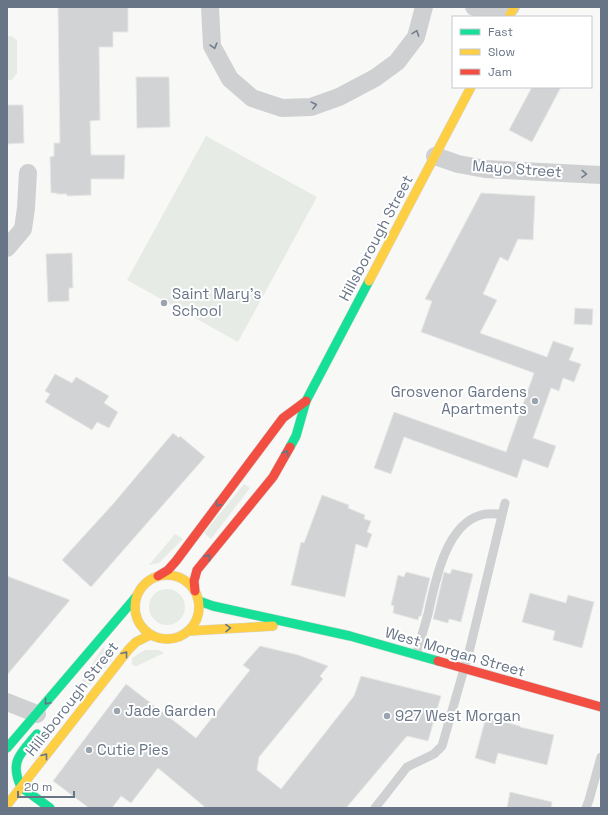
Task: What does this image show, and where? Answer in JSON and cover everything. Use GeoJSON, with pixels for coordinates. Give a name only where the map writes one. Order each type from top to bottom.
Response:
{"type":"FeatureCollection","features":[{"type":"Feature","properties":{"kind":"main road","name":"Hillsborough Street"},"geometry":{"type":"LineString","coordinates":[[195,591],[194,581],[197,570],[273,477],[296,436],[306,401],[470,88]]}},
{"type":"Feature","properties":{"kind":"main road","name":"Hillsborough Street"},"geometry":{"type":"LineString","coordinates":[[158,576],[168,570],[176,561],[283,418],[306,401]]}},
{"type":"Feature","properties":{"kind":"main road"},"geometry":{"type":"LineString","coordinates":[[169,575],[180,577],[189,583],[195,591],[199,601],[199,612],[196,622],[183,635],[167,640],[150,635],[142,628],[137,618],[135,608],[136,597],[141,588],[149,580],[158,576],[169,575]]}},
{"type":"Feature","properties":{"kind":"main road","name":"Hillsborough Street"},"geometry":{"type":"LineString","coordinates":[[7,748],[41,719],[75,670],[136,597]]}},
{"type":"Feature","properties":{"kind":"main road","name":"West Morgan Street"},"geometry":{"type":"LineString","coordinates":[[199,601],[213,606],[301,624],[350,636],[464,670],[601,707]]}},
{"type":"Feature","properties":{"kind":"main road","name":"West Morgan Street"},"geometry":{"type":"LineString","coordinates":[[189,630],[301,624]]}},
{"type":"Feature","properties":{"kind":"main road","name":"Hillsborough Street"},"geometry":{"type":"LineString","coordinates":[[7,805],[129,649],[136,642],[150,635]]}},
{"type":"Feature","properties":{"kind":"main road"},"geometry":{"type":"LineString","coordinates":[[56,704],[75,670]]}},
{"type":"Feature","properties":{"kind":"main road"},"geometry":{"type":"LineString","coordinates":[[41,719],[16,764],[15,775],[21,787],[50,808]]}},
{"type":"Feature","properties":{"kind":"street"},"geometry":{"type":"LineString","coordinates":[[210,7],[212,46],[230,79],[252,98],[282,108],[311,107],[339,97],[376,78],[397,62],[416,37],[424,7]]}},
{"type":"Feature","properties":{"kind":"street"},"geometry":{"type":"LineString","coordinates":[[474,7],[513,7]]}},
{"type":"Feature","properties":{"kind":"street","name":"Mayo Street"},"geometry":{"type":"LineString","coordinates":[[435,156],[458,164],[484,169],[601,175]]}},
{"type":"Feature","properties":{"kind":"street"},"geometry":{"type":"LineString","coordinates":[[7,248],[23,229],[28,173]]}},
{"type":"Feature","properties":{"kind":"street"},"geometry":{"type":"LineString","coordinates":[[7,702],[41,719]]}},
{"type":"Feature","properties":{"kind":"lane"},"geometry":{"type":"LineString","coordinates":[[375,808],[407,767],[434,754],[442,746],[464,670],[505,503]]}},
{"type":"Feature","properties":{"kind":"lane"},"geometry":{"type":"LineString","coordinates":[[416,655],[445,551],[461,529],[472,519],[481,515],[502,514]]}},
{"type":"Feature","properties":{"kind":"lane"},"geometry":{"type":"LineString","coordinates":[[586,808],[601,757]]}},
{"type":"Feature","properties":{"kind":"shaded area"},"geometry":{"type":"Polygon","coordinates":[[[11,36],[17,40],[17,73],[12,80],[7,80],[7,37],[11,36]]]}},
{"type":"Feature","properties":{"kind":"shaded area"},"geometry":{"type":"Polygon","coordinates":[[[206,136],[317,197],[238,342],[127,280],[206,136]]]}},
{"type":"Feature","properties":{"kind":"shaded area"},"geometry":{"type":"Polygon","coordinates":[[[244,484],[250,488],[211,539],[204,533],[244,484]]]}},
{"type":"Feature","properties":{"kind":"shaded area"},"geometry":{"type":"Polygon","coordinates":[[[175,534],[183,539],[159,563],[149,565],[175,534]]]}},
{"type":"Feature","properties":{"kind":"shaded area"},"geometry":{"type":"Polygon","coordinates":[[[167,589],[180,594],[185,607],[180,620],[167,625],[154,620],[149,607],[154,594],[167,589]]]}},
{"type":"Feature","properties":{"kind":"shaded area"},"geometry":{"type":"Polygon","coordinates":[[[103,647],[113,658],[87,688],[81,682],[103,647]]]}},
{"type":"Feature","properties":{"kind":"shaded area"},"geometry":{"type":"Polygon","coordinates":[[[145,650],[159,650],[164,653],[134,666],[132,664],[132,658],[145,650]]]}},
{"type":"Feature","properties":{"kind":"building"},"geometry":{"type":"Polygon","coordinates":[[[58,7],[128,7],[128,32],[113,32],[113,47],[99,47],[100,120],[90,121],[91,155],[125,155],[124,179],[91,179],[91,195],[67,196],[67,194],[51,193],[50,157],[54,156],[54,143],[60,143],[58,7]]]}},
{"type":"Feature","properties":{"kind":"building"},"geometry":{"type":"Polygon","coordinates":[[[136,77],[169,77],[170,127],[137,128],[136,77]]]}},
{"type":"Feature","properties":{"kind":"building"},"geometry":{"type":"Polygon","coordinates":[[[531,88],[560,88],[532,142],[509,130],[531,88]]]}},
{"type":"Feature","properties":{"kind":"building"},"geometry":{"type":"Polygon","coordinates":[[[7,105],[23,105],[24,143],[7,144],[7,105]]]}},
{"type":"Feature","properties":{"kind":"building"},"geometry":{"type":"Polygon","coordinates":[[[481,193],[535,196],[533,240],[518,239],[508,261],[500,257],[483,294],[497,300],[480,333],[547,357],[553,341],[574,348],[569,360],[581,364],[574,382],[563,378],[559,391],[551,388],[533,438],[556,446],[548,468],[523,459],[517,478],[404,437],[391,474],[374,468],[394,412],[506,452],[534,373],[421,332],[432,301],[425,299],[481,193]]]}},
{"type":"Feature","properties":{"kind":"building"},"geometry":{"type":"Polygon","coordinates":[[[72,253],[73,288],[69,288],[69,301],[48,302],[46,254],[72,253]]]}},
{"type":"Feature","properties":{"kind":"building"},"geometry":{"type":"Polygon","coordinates":[[[575,308],[593,309],[592,325],[574,324],[575,308]]]}},
{"type":"Feature","properties":{"kind":"building"},"geometry":{"type":"Polygon","coordinates":[[[55,374],[72,383],[76,377],[109,396],[104,403],[118,412],[109,428],[97,422],[92,430],[45,402],[50,394],[45,391],[55,374]]]}},
{"type":"Feature","properties":{"kind":"building"},"geometry":{"type":"Polygon","coordinates":[[[173,433],[179,438],[180,436],[205,457],[91,587],[62,560],[113,504],[173,433]]]}},
{"type":"Feature","properties":{"kind":"building"},"geometry":{"type":"Polygon","coordinates":[[[322,495],[349,505],[348,508],[365,515],[364,519],[371,521],[367,532],[372,534],[367,548],[356,544],[345,597],[291,585],[301,542],[304,543],[322,495]]]}},
{"type":"Feature","properties":{"kind":"building"},"geometry":{"type":"Polygon","coordinates":[[[452,569],[473,574],[461,622],[449,619],[448,623],[433,619],[444,572],[450,574],[452,569]]]}},
{"type":"Feature","properties":{"kind":"building"},"geometry":{"type":"Polygon","coordinates":[[[406,572],[430,578],[421,616],[419,616],[418,620],[393,613],[394,606],[391,605],[398,575],[404,577],[406,572]]]}},
{"type":"Feature","properties":{"kind":"building"},"geometry":{"type":"Polygon","coordinates":[[[7,576],[70,600],[7,675],[7,576]]]}},
{"type":"Feature","properties":{"kind":"building"},"geometry":{"type":"Polygon","coordinates":[[[530,593],[566,603],[568,595],[594,602],[582,648],[553,640],[555,631],[522,622],[530,593]]]}},
{"type":"Feature","properties":{"kind":"building","name":"927 West Morgan"},"geometry":{"type":"Polygon","coordinates":[[[260,646],[298,655],[328,666],[320,676],[323,679],[259,757],[257,770],[281,789],[354,696],[361,676],[441,696],[428,741],[407,736],[346,808],[206,808],[158,768],[131,803],[121,796],[112,808],[89,808],[53,781],[126,684],[196,738],[250,670],[243,665],[260,646]]]}},
{"type":"Feature","properties":{"kind":"building"},"geometry":{"type":"Polygon","coordinates":[[[486,717],[554,735],[547,765],[498,753],[495,764],[475,758],[486,717]]]}},
{"type":"Feature","properties":{"kind":"building"},"geometry":{"type":"Polygon","coordinates":[[[510,792],[552,802],[551,808],[507,808],[510,792]]]}},
{"type":"Feature","properties":{"kind":"traffic: fast"},"geometry":{"type":"LineString","coordinates":[[290,447],[296,436],[306,401],[369,281]]}},
{"type":"Feature","properties":{"kind":"traffic: fast"},"geometry":{"type":"LineString","coordinates":[[7,748],[136,597]]}},
{"type":"Feature","properties":{"kind":"traffic: fast"},"geometry":{"type":"LineString","coordinates":[[199,601],[213,606],[350,636],[438,661]]}},
{"type":"Feature","properties":{"kind":"traffic: fast"},"geometry":{"type":"LineString","coordinates":[[21,787],[16,770],[18,758],[37,734]]}},
{"type":"Feature","properties":{"kind":"traffic: fast"},"geometry":{"type":"LineString","coordinates":[[21,787],[50,808]]}},
{"type":"Feature","properties":{"kind":"traffic: slow"},"geometry":{"type":"LineString","coordinates":[[510,16],[514,7]]}},
{"type":"Feature","properties":{"kind":"traffic: slow"},"geometry":{"type":"LineString","coordinates":[[369,281],[470,88]]}},
{"type":"Feature","properties":{"kind":"traffic: slow"},"geometry":{"type":"LineString","coordinates":[[167,575],[179,577],[190,584],[197,595],[199,607],[197,619],[190,630],[179,637],[167,639],[155,637],[144,630],[137,619],[135,607],[137,595],[144,584],[155,577],[167,575]]}},
{"type":"Feature","properties":{"kind":"traffic: slow"},"geometry":{"type":"LineString","coordinates":[[189,631],[273,626]]}},
{"type":"Feature","properties":{"kind":"traffic: slow"},"geometry":{"type":"LineString","coordinates":[[7,805],[129,649],[136,642],[150,635]]}},
{"type":"Feature","properties":{"kind":"traffic: jam"},"geometry":{"type":"LineString","coordinates":[[158,576],[168,570],[176,561],[283,418],[306,401]]}},
{"type":"Feature","properties":{"kind":"traffic: jam"},"geometry":{"type":"LineString","coordinates":[[195,591],[194,581],[197,570],[273,477],[290,447]]}},
{"type":"Feature","properties":{"kind":"traffic: jam"},"geometry":{"type":"LineString","coordinates":[[438,661],[601,707]]}},
{"type":"Feature","properties":{"kind":"place","name":"Saint Mary's School"},"geometry":{"type":"Point","coordinates":[164,303]}},
{"type":"Feature","properties":{"kind":"place","name":"Grosvenor Gardens Apartments"},"geometry":{"type":"Point","coordinates":[535,401]}},
{"type":"Feature","properties":{"kind":"place","name":"Jade Garden"},"geometry":{"type":"Point","coordinates":[117,711]}},
{"type":"Feature","properties":{"kind":"place","name":"927 West Morgan"},"geometry":{"type":"Point","coordinates":[387,716]}},
{"type":"Feature","properties":{"kind":"place","name":"Cutie Pies"},"geometry":{"type":"Point","coordinates":[89,750]}}]}
